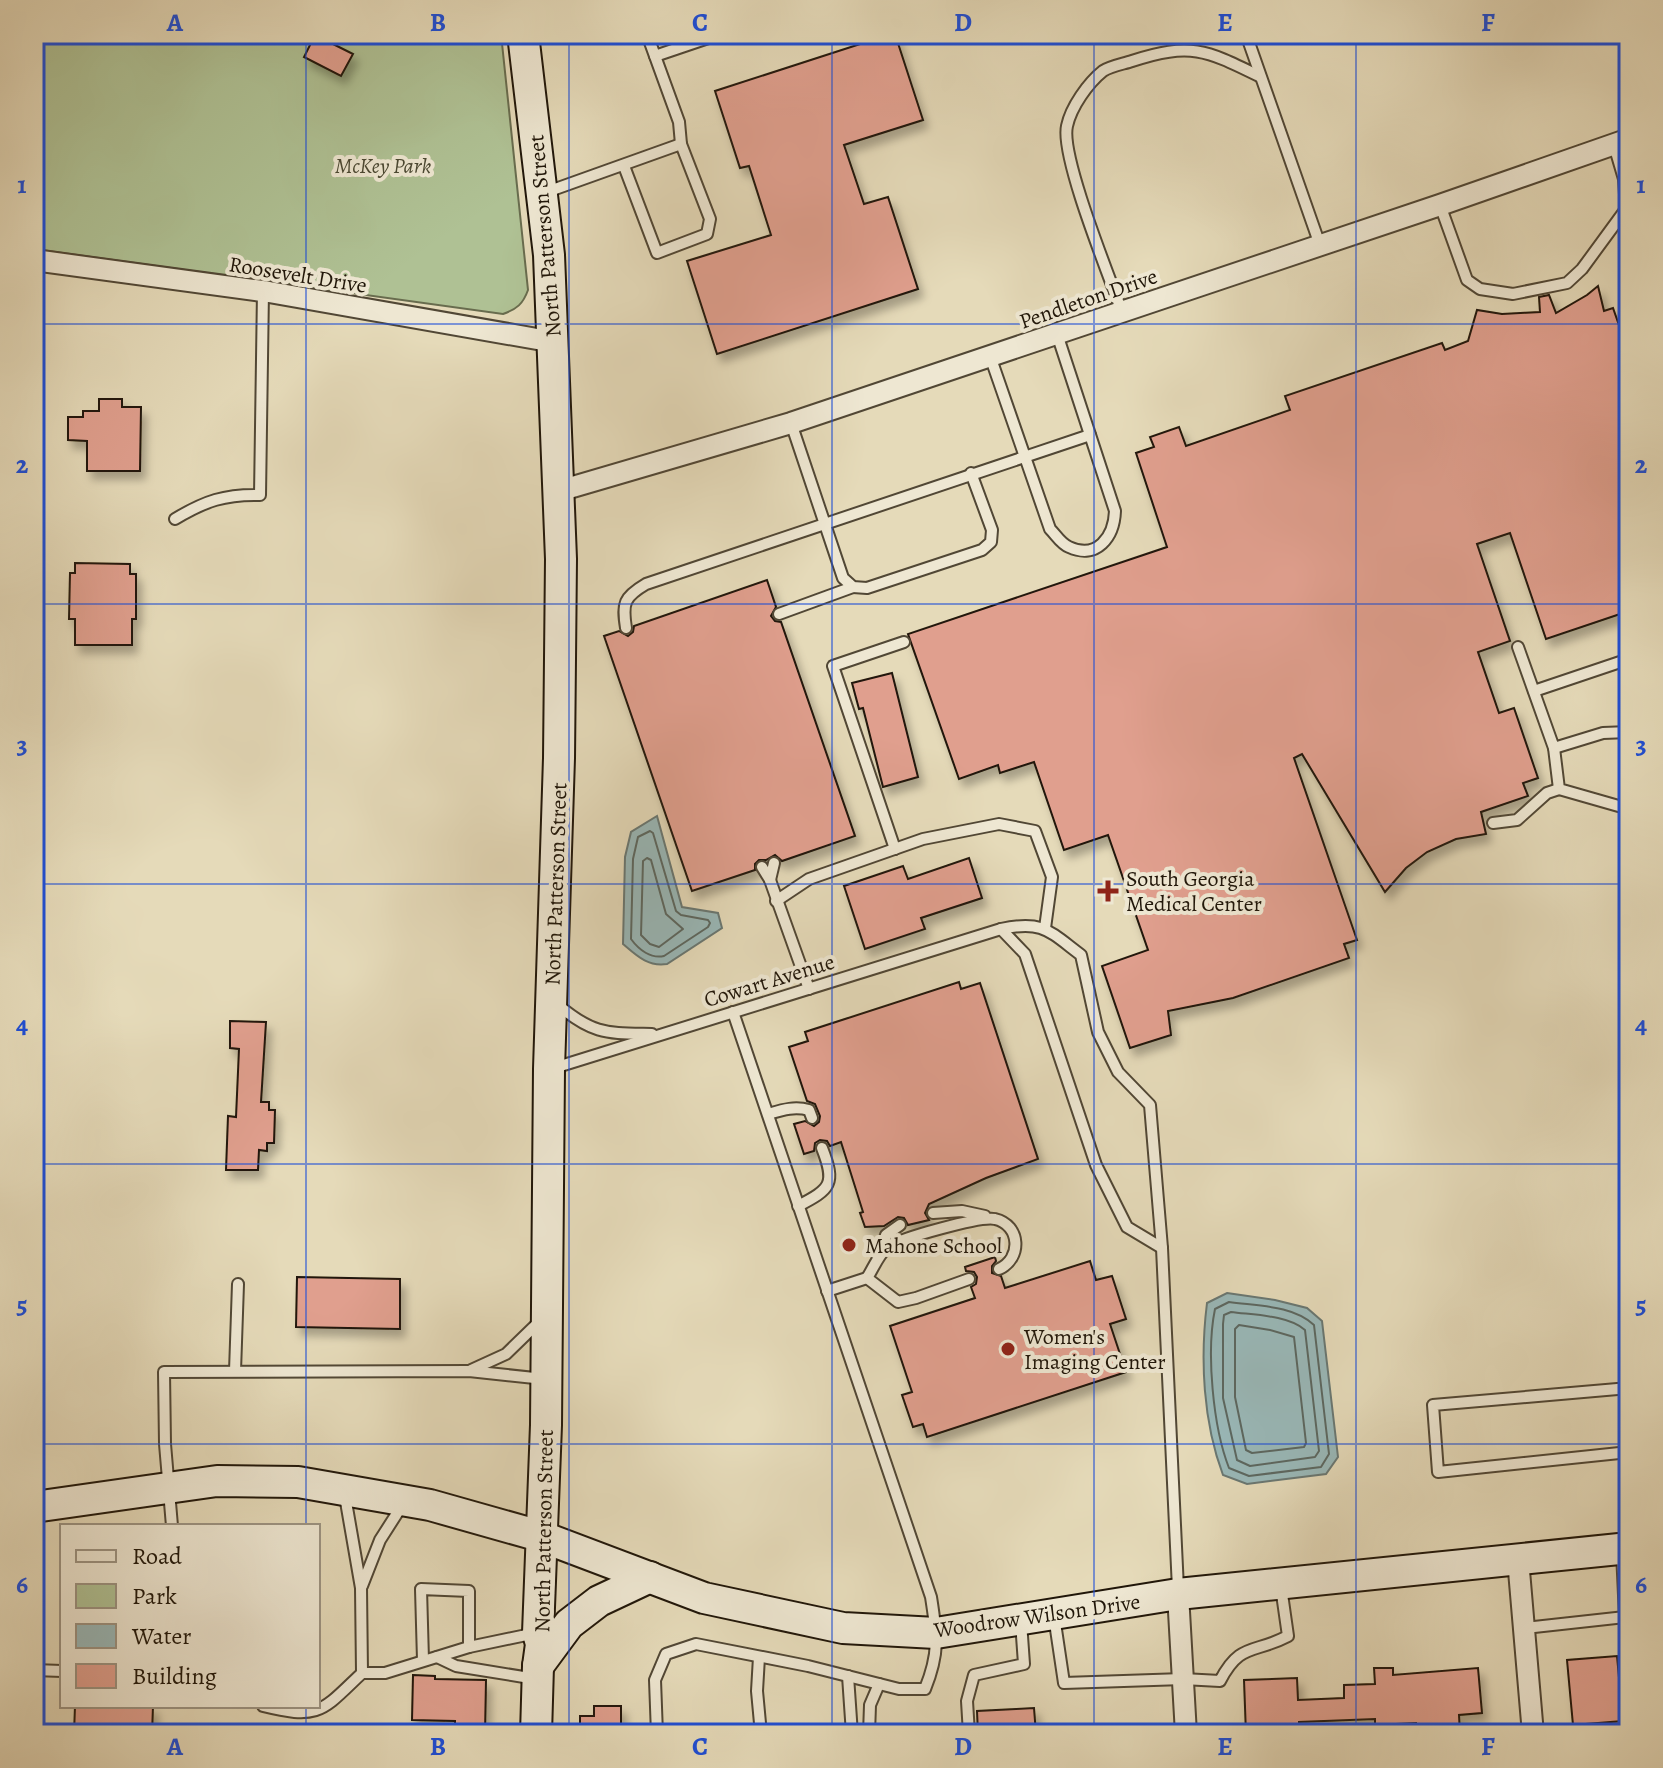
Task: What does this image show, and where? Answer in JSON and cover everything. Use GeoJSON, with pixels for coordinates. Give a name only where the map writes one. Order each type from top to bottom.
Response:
{"type":"FeatureCollection","features":[{"type":"Feature","properties":{"kind":"main road","name":"North Patterson Street"},"geometry":{"type":"LineString","coordinates":[[523,34],[542,194],[554,342],[559,491],[559,758],[549,1069],[546,1379],[538,1633],[541,1644],[536,1734]]}},
{"type":"Feature","properties":{"kind":"main road","name":"Woodrow Wilson Drive"},"geometry":{"type":"LineString","coordinates":[[34,1507],[217,1481],[298,1482],[430,1505],[540,1536],[704,1598],[843,1628],[936,1633],[1178,1594],[1625,1548]]}},
{"type":"Feature","properties":{"kind":"main road"},"geometry":{"type":"LineString","coordinates":[[538,1673],[569,1624],[599,1601],[650,1577]]}},
{"type":"Feature","properties":{"kind":"street","name":"Pendleton Drive"},"geometry":{"type":"LineString","coordinates":[[559,491],[791,423],[1622,142]]}},
{"type":"Feature","properties":{"kind":"street","name":"Roosevelt Drive"},"geometry":{"type":"LineString","coordinates":[[34,260],[263,291],[554,342]]}},
{"type":"Feature","properties":{"kind":"street"},"geometry":{"type":"LineString","coordinates":[[1518,1559],[1533,1734]]}},
{"type":"Feature","properties":{"kind":"street"},"geometry":{"type":"LineString","coordinates":[[1178,1594],[1186,1734]]}},
{"type":"Feature","properties":{"kind":"lane"},"geometry":{"type":"LineString","coordinates":[[624,166],[657,253],[707,234],[710,219],[681,144],[679,122],[647,34]]}},
{"type":"Feature","properties":{"kind":"lane"},"geometry":{"type":"LineString","coordinates":[[655,56],[720,34]]}},
{"type":"Feature","properties":{"kind":"lane"},"geometry":{"type":"LineString","coordinates":[[1246,34],[1320,245]]}},
{"type":"Feature","properties":{"kind":"lane"},"geometry":{"type":"LineString","coordinates":[[1122,312],[1071,164],[1066,127],[1084,91],[1105,70],[1158,53],[1185,50],[1212,53],[1259,76]]}},
{"type":"Feature","properties":{"kind":"lane"},"geometry":{"type":"LineString","coordinates":[[1440,205],[1467,280],[1480,289],[1513,294],[1567,283],[1582,269],[1628,209],[1622,142]]}},
{"type":"Feature","properties":{"kind":"lane"},"geometry":{"type":"LineString","coordinates":[[542,194],[681,144]]}},
{"type":"Feature","properties":{"kind":"lane"},"geometry":{"type":"LineString","coordinates":[[175,519],[201,504],[233,494],[260,495],[263,291]]}},
{"type":"Feature","properties":{"kind":"lane"},"geometry":{"type":"LineString","coordinates":[[990,356],[1050,529],[1065,546],[1080,551],[1096,548],[1110,536],[1115,526],[1115,511],[1057,334]]}},
{"type":"Feature","properties":{"kind":"lane"},"geometry":{"type":"LineString","coordinates":[[791,423],[843,578],[853,587]]}},
{"type":"Feature","properties":{"kind":"lane"},"geometry":{"type":"LineString","coordinates":[[626,628],[623,609],[630,594],[646,584],[1090,435]]}},
{"type":"Feature","properties":{"kind":"lane"},"geometry":{"type":"LineString","coordinates":[[779,614],[853,587],[867,588],[982,550],[991,542],[992,530],[971,473]]}},
{"type":"Feature","properties":{"kind":"lane"},"geometry":{"type":"LineString","coordinates":[[895,849],[833,666],[904,642]]}},
{"type":"Feature","properties":{"kind":"lane"},"geometry":{"type":"LineString","coordinates":[[1518,647],[1554,748],[1559,789]]}},
{"type":"Feature","properties":{"kind":"lane"},"geometry":{"type":"LineString","coordinates":[[1534,691],[1629,659]]}},
{"type":"Feature","properties":{"kind":"lane"},"geometry":{"type":"LineString","coordinates":[[1554,748],[1603,733],[1629,732]]}},
{"type":"Feature","properties":{"kind":"lane"},"geometry":{"type":"LineString","coordinates":[[1493,823],[1517,820],[1547,793],[1559,789],[1629,809]]}},
{"type":"Feature","properties":{"kind":"lane"},"geometry":{"type":"LineString","coordinates":[[776,901],[809,879],[923,839],[999,824],[1035,831],[1052,877],[1045,928],[1081,955],[1098,1032],[1118,1072],[1150,1105],[1162,1248],[1178,1594]]}},
{"type":"Feature","properties":{"kind":"lane"},"geometry":{"type":"LineString","coordinates":[[770,880],[774,863]]}},
{"type":"Feature","properties":{"kind":"lane"},"geometry":{"type":"LineString","coordinates":[[762,867],[770,880],[809,989]]}},
{"type":"Feature","properties":{"kind":"lane","name":"Cowart Avenue"},"geometry":{"type":"LineString","coordinates":[[549,1069],[1001,929],[1025,924],[1045,928]]}},
{"type":"Feature","properties":{"kind":"lane"},"geometry":{"type":"LineString","coordinates":[[1001,929],[1025,954],[1102,1178],[1127,1227],[1162,1248]]}},
{"type":"Feature","properties":{"kind":"lane"},"geometry":{"type":"LineString","coordinates":[[551,999],[586,1027],[616,1033],[662,1034]]}},
{"type":"Feature","properties":{"kind":"lane"},"geometry":{"type":"LineString","coordinates":[[657,1734],[655,1680],[666,1654],[696,1644],[899,1689],[925,1689],[936,1662],[931,1597],[733,1012]]}},
{"type":"Feature","properties":{"kind":"lane"},"geometry":{"type":"LineString","coordinates":[[768,1114],[800,1108],[809,1110],[812,1118]]}},
{"type":"Feature","properties":{"kind":"lane"},"geometry":{"type":"LineString","coordinates":[[798,1206],[823,1193],[830,1181],[831,1172],[822,1148]]}},
{"type":"Feature","properties":{"kind":"lane"},"geometry":{"type":"LineString","coordinates":[[933,1213],[962,1211],[995,1219],[1009,1226],[1016,1239],[1015,1252],[1008,1265],[999,1269]]}},
{"type":"Feature","properties":{"kind":"lane"},"geometry":{"type":"LineString","coordinates":[[827,1291],[867,1278],[887,1247],[976,1220],[995,1219]]}},
{"type":"Feature","properties":{"kind":"lane"},"geometry":{"type":"LineString","coordinates":[[879,1258],[886,1235],[900,1225]]}},
{"type":"Feature","properties":{"kind":"lane"},"geometry":{"type":"LineString","coordinates":[[867,1278],[898,1302],[969,1279]]}},
{"type":"Feature","properties":{"kind":"lane"},"geometry":{"type":"LineString","coordinates":[[235,1371],[238,1284]]}},
{"type":"Feature","properties":{"kind":"lane"},"geometry":{"type":"LineString","coordinates":[[469,1371],[506,1354],[547,1313]]}},
{"type":"Feature","properties":{"kind":"lane"},"geometry":{"type":"LineString","coordinates":[[172,1524],[165,1444],[164,1372],[469,1371],[546,1379]]}},
{"type":"Feature","properties":{"kind":"lane"},"geometry":{"type":"LineString","coordinates":[[1629,1388],[1433,1405],[1438,1472],[1629,1452]]}},
{"type":"Feature","properties":{"kind":"lane"},"geometry":{"type":"LineString","coordinates":[[344,1490],[361,1588],[362,1673]]}},
{"type":"Feature","properties":{"kind":"lane"},"geometry":{"type":"LineString","coordinates":[[361,1588],[380,1540],[405,1500]]}},
{"type":"Feature","properties":{"kind":"lane"},"geometry":{"type":"LineString","coordinates":[[1525,1628],[1625,1617],[1625,1548]]}},
{"type":"Feature","properties":{"kind":"lane"},"geometry":{"type":"LineString","coordinates":[[1054,1614],[1064,1683],[1183,1679],[1220,1681],[1229,1664],[1244,1650],[1275,1643],[1288,1636],[1281,1584]]}},
{"type":"Feature","properties":{"kind":"lane"},"geometry":{"type":"LineString","coordinates":[[423,1660],[421,1589],[469,1591],[469,1647]]}},
{"type":"Feature","properties":{"kind":"lane"},"geometry":{"type":"LineString","coordinates":[[969,1734],[967,1701],[974,1675],[1024,1664],[1021,1619]]}},
{"type":"Feature","properties":{"kind":"lane"},"geometry":{"type":"LineString","coordinates":[[271,1708],[296,1714],[326,1707],[362,1673],[385,1673],[469,1647],[538,1633]]}},
{"type":"Feature","properties":{"kind":"lane"},"geometry":{"type":"LineString","coordinates":[[437,1657],[456,1666],[538,1673]]}},
{"type":"Feature","properties":{"kind":"lane"},"geometry":{"type":"LineString","coordinates":[[759,1657],[757,1691],[761,1734]]}},
{"type":"Feature","properties":{"kind":"lane"},"geometry":{"type":"LineString","coordinates":[[34,1670],[60,1671]]}},
{"type":"Feature","properties":{"kind":"lane"},"geometry":{"type":"LineString","coordinates":[[848,1676],[852,1734]]}},
{"type":"Feature","properties":{"kind":"lane"},"geometry":{"type":"LineString","coordinates":[[869,1734],[870,1705],[879,1684]]}},
{"type":"Feature","properties":{"kind":"green space","name":"McKey Park"},"geometry":{"type":"Polygon","coordinates":[[[34,34],[501,34],[528,290],[524,299],[516,308],[503,314],[34,249],[34,34]]]}},
{"type":"Feature","properties":{"kind":"water"},"geometry":{"type":"Polygon","coordinates":[[[657,816],[682,907],[718,913],[722,928],[667,964],[643,960],[623,944],[625,857],[631,832],[657,816]]]}},
{"type":"Feature","properties":{"kind":"water"},"geometry":{"type":"Polygon","coordinates":[[[1227,1293],[1307,1308],[1322,1321],[1338,1457],[1326,1474],[1247,1484],[1223,1475],[1207,1412],[1204,1346],[1207,1303],[1227,1293]]]}},
{"type":"Feature","properties":{"kind":"building"},"geometry":{"type":"Polygon","coordinates":[[[895,34],[923,120],[844,145],[864,204],[888,197],[918,289],[717,354],[687,261],[771,235],[749,166],[740,168],[715,91],[895,34]]]}},
{"type":"Feature","properties":{"kind":"building"},"geometry":{"type":"Polygon","coordinates":[[[315,35],[353,54],[341,76],[304,57],[315,35]]]}},
{"type":"Feature","properties":{"kind":"building","name":"South Georgia Medical Center"},"geometry":{"type":"Polygon","coordinates":[[[1598,286],[1604,311],[1613,308],[1629,354],[1629,537],[1623,540],[1629,558],[1629,611],[1546,639],[1510,533],[1477,544],[1510,641],[1478,652],[1499,713],[1514,708],[1538,778],[1523,783],[1528,796],[1481,812],[1486,834],[1456,839],[1427,852],[1406,868],[1385,892],[1302,754],[1294,758],[1357,940],[1344,944],[1349,958],[1233,998],[1168,1011],[1171,1035],[1130,1048],[1102,966],[1148,950],[1108,835],[1064,850],[1034,762],[1000,773],[998,765],[959,779],[908,634],[1167,547],[1136,453],[1154,447],[1150,437],[1179,427],[1186,446],[1290,410],[1285,396],[1442,343],[1445,350],[1468,341],[1477,310],[1502,314],[1540,312],[1539,297],[1549,295],[1556,313],[1598,286]]]}},
{"type":"Feature","properties":{"kind":"building"},"geometry":{"type":"Polygon","coordinates":[[[99,399],[122,399],[122,407],[141,407],[140,471],[87,471],[87,441],[68,440],[68,417],[83,417],[83,411],[99,411],[99,399]]]}},
{"type":"Feature","properties":{"kind":"building"},"geometry":{"type":"Polygon","coordinates":[[[75,563],[130,564],[130,574],[136,574],[136,619],[132,619],[132,645],[75,645],[75,619],[69,619],[70,573],[75,573],[75,563]]]}},
{"type":"Feature","properties":{"kind":"building"},"geometry":{"type":"Polygon","coordinates":[[[767,580],[776,607],[771,616],[781,622],[855,836],[782,861],[775,855],[759,860],[755,870],[692,891],[604,636],[619,631],[628,636],[634,626],[767,580]]]}},
{"type":"Feature","properties":{"kind":"building"},"geometry":{"type":"Polygon","coordinates":[[[892,673],[918,777],[883,787],[863,708],[859,709],[852,683],[892,673]]]}},
{"type":"Feature","properties":{"kind":"building"},"geometry":{"type":"Polygon","coordinates":[[[969,858],[982,898],[921,918],[925,929],[865,949],[844,886],[903,866],[908,879],[969,858]]]}},
{"type":"Feature","properties":{"kind":"building"},"geometry":{"type":"Polygon","coordinates":[[[959,982],[961,989],[980,983],[1038,1159],[929,1204],[925,1213],[929,1220],[908,1225],[904,1218],[898,1217],[884,1226],[865,1227],[841,1142],[830,1146],[827,1141],[820,1140],[815,1143],[814,1151],[804,1154],[794,1124],[805,1121],[814,1126],[820,1116],[815,1104],[807,1101],[789,1047],[808,1041],[805,1032],[959,982]]]}},
{"type":"Feature","properties":{"kind":"building"},"geometry":{"type":"Polygon","coordinates":[[[230,1021],[266,1022],[261,1102],[269,1102],[269,1110],[275,1110],[274,1143],[267,1143],[267,1151],[259,1150],[258,1170],[226,1170],[228,1116],[236,1117],[239,1049],[230,1048],[230,1021]]]}},
{"type":"Feature","properties":{"kind":"building","name":"Women's Imaging Center"},"geometry":{"type":"Polygon","coordinates":[[[995,1257],[992,1273],[1001,1276],[1005,1288],[1090,1261],[1096,1280],[1112,1276],[1126,1319],[1110,1324],[1126,1372],[927,1437],[923,1424],[913,1427],[902,1395],[912,1392],[890,1326],[975,1298],[971,1287],[976,1284],[977,1277],[974,1272],[966,1271],[965,1267],[995,1257]]]}},
{"type":"Feature","properties":{"kind":"building"},"geometry":{"type":"Polygon","coordinates":[[[297,1277],[400,1279],[400,1329],[296,1327],[297,1277]]]}},
{"type":"Feature","properties":{"kind":"building"},"geometry":{"type":"Polygon","coordinates":[[[1617,1656],[1623,1721],[1573,1725],[1567,1660],[1617,1656]]]}},
{"type":"Feature","properties":{"kind":"building"},"geometry":{"type":"Polygon","coordinates":[[[1374,1668],[1393,1668],[1393,1675],[1478,1668],[1482,1713],[1459,1715],[1460,1734],[1417,1734],[1416,1723],[1375,1725],[1375,1719],[1299,1722],[1299,1734],[1246,1734],[1244,1680],[1297,1678],[1298,1700],[1344,1698],[1344,1685],[1375,1684],[1374,1668]]]}},
{"type":"Feature","properties":{"kind":"building"},"geometry":{"type":"Polygon","coordinates":[[[413,1675],[435,1676],[435,1679],[486,1680],[485,1734],[455,1734],[455,1721],[412,1720],[413,1675]]]}},
{"type":"Feature","properties":{"kind":"building"},"geometry":{"type":"Polygon","coordinates":[[[594,1706],[621,1706],[621,1734],[580,1734],[580,1716],[594,1716],[594,1706]]]}},
{"type":"Feature","properties":{"kind":"building"},"geometry":{"type":"Polygon","coordinates":[[[75,1708],[153,1708],[152,1734],[74,1734],[75,1708]]]}},
{"type":"Feature","properties":{"kind":"building"},"geometry":{"type":"Polygon","coordinates":[[[1034,1708],[1036,1734],[978,1734],[977,1711],[1034,1708]]]}},
{"type":"Feature","properties":{"kind":"place","name":"South Georgia Medical Center"},"geometry":{"type":"Point","coordinates":[1108,891]}},
{"type":"Feature","properties":{"kind":"place","name":"Mahone School"},"geometry":{"type":"Point","coordinates":[849,1245]}},
{"type":"Feature","properties":{"kind":"place","name":"Women's Imaging Center"},"geometry":{"type":"Point","coordinates":[1008,1349]}}]}
